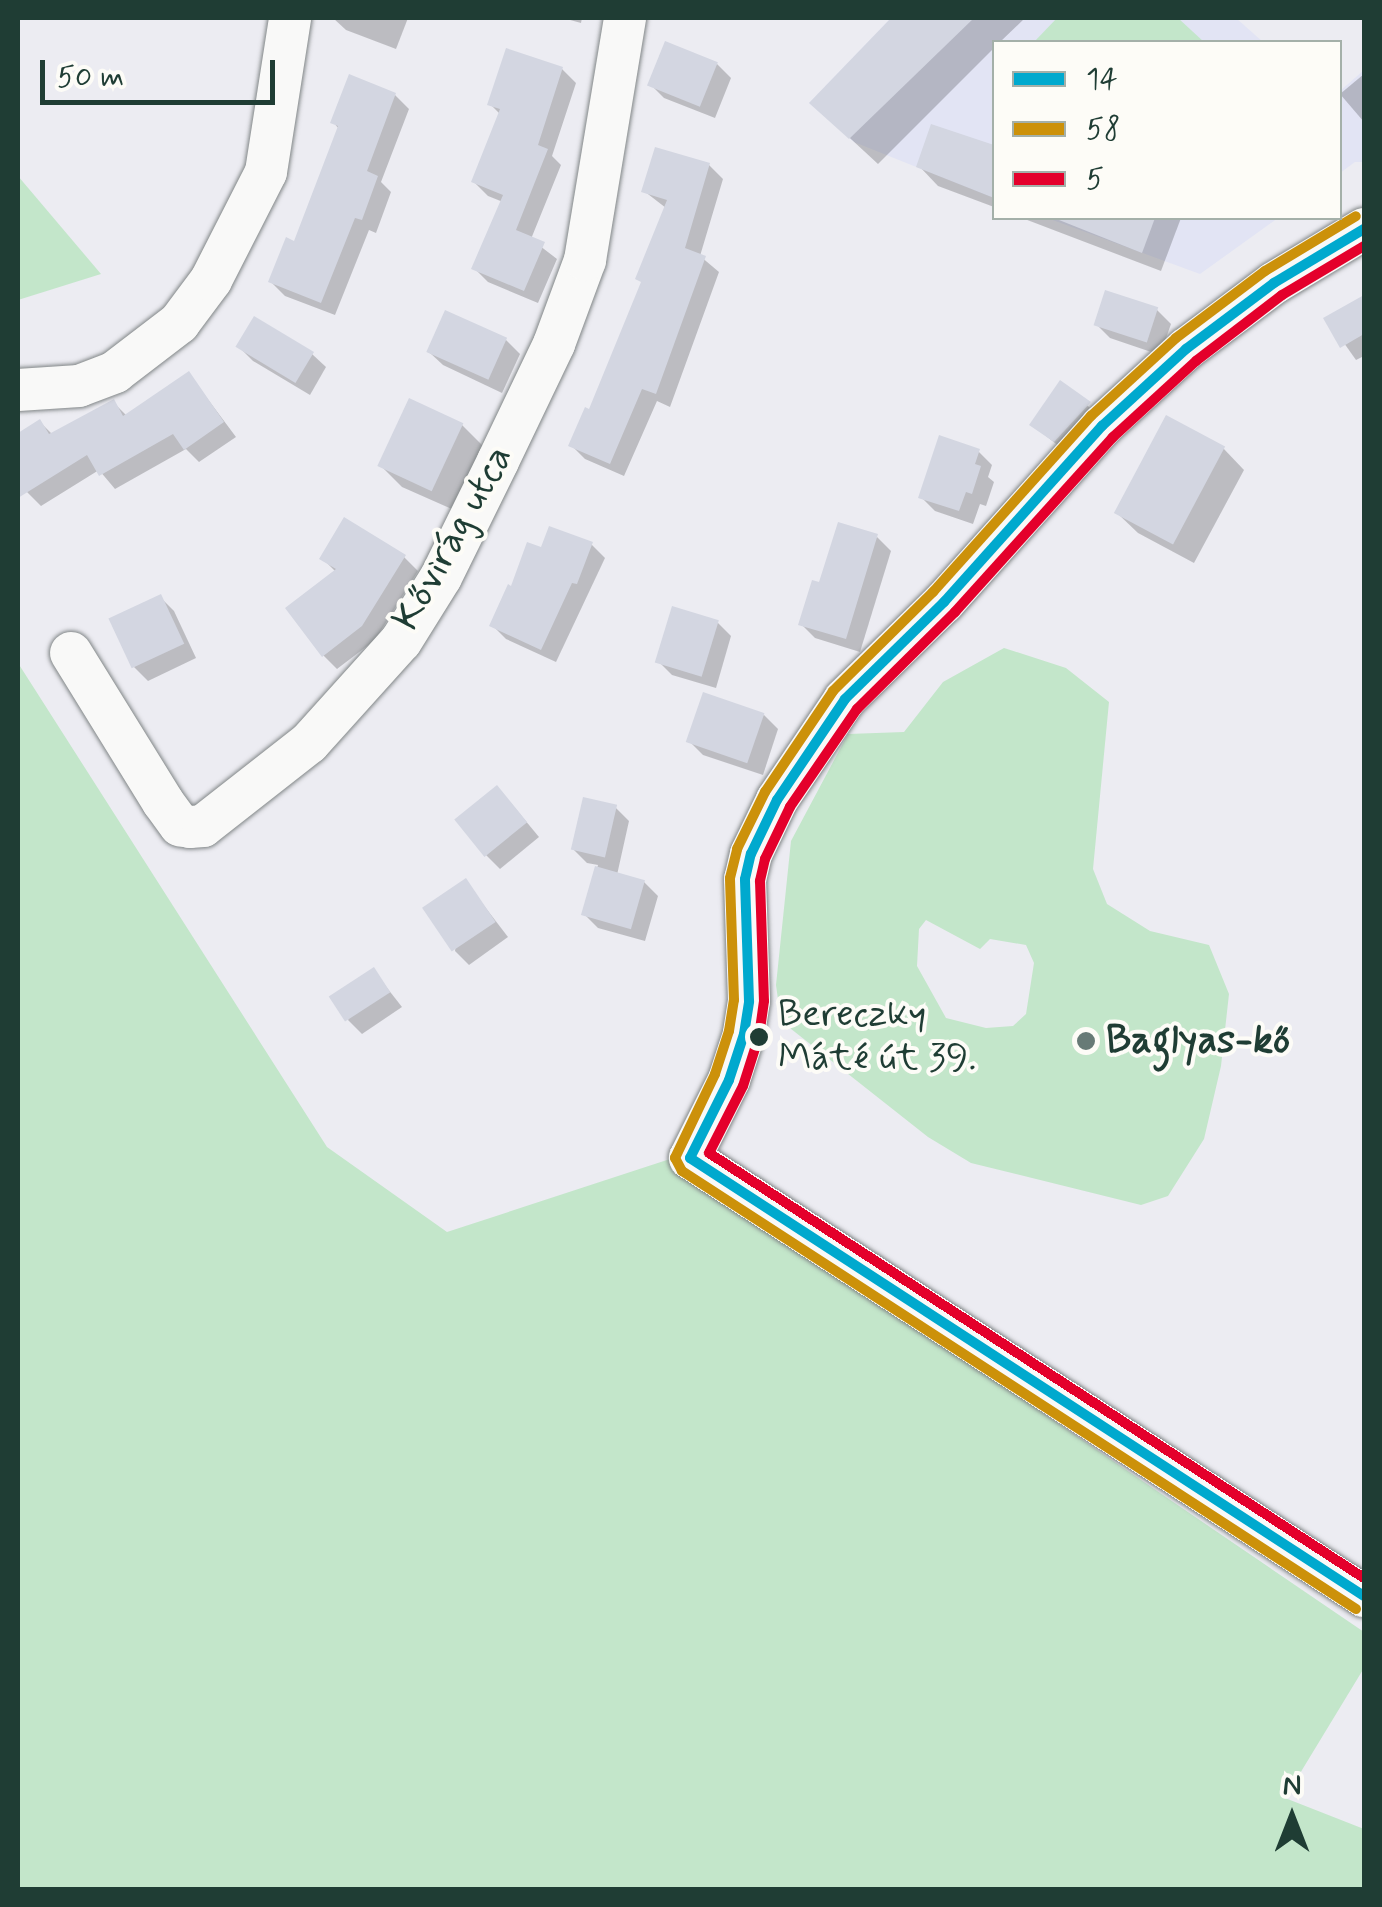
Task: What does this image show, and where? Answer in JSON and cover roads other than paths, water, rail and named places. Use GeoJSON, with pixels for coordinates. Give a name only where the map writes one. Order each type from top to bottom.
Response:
{"type":"FeatureCollection","features":[{"type":"Feature","properties":{"kind":"street"},"geometry":{"type":"LineString","coordinates":[[18,390],[79,386],[115,372],[180,323],[240,230],[266,172],[290,18]]}},
{"type":"Feature","properties":{"kind":"street","name":"Kővirág utca"},"geometry":{"type":"LineString","coordinates":[[71,653],[163,802],[180,825],[190,827],[203,826],[309,743],[401,641],[441,577],[490,477],[554,344],[585,260],[625,18]]}},
{"type":"Feature","properties":{"kind":"street"},"geometry":{"type":"LineString","coordinates":[[1364,230],[1274,283],[1186,350],[1102,426],[944,602],[846,698],[777,800],[751,854],[746,880],[749,1000],[744,1034],[728,1080],[690,1158],[1364,1596]]}},
{"type":"Feature","properties":{"kind":"place","name":"Bereczky Máté út 39."},"geometry":{"type":"Point","coordinates":[759,1037]}},
{"type":"Feature","properties":{"kind":"place","name":"Baglyas-kő"},"geometry":{"type":"Point","coordinates":[1086,1041]}}]}
